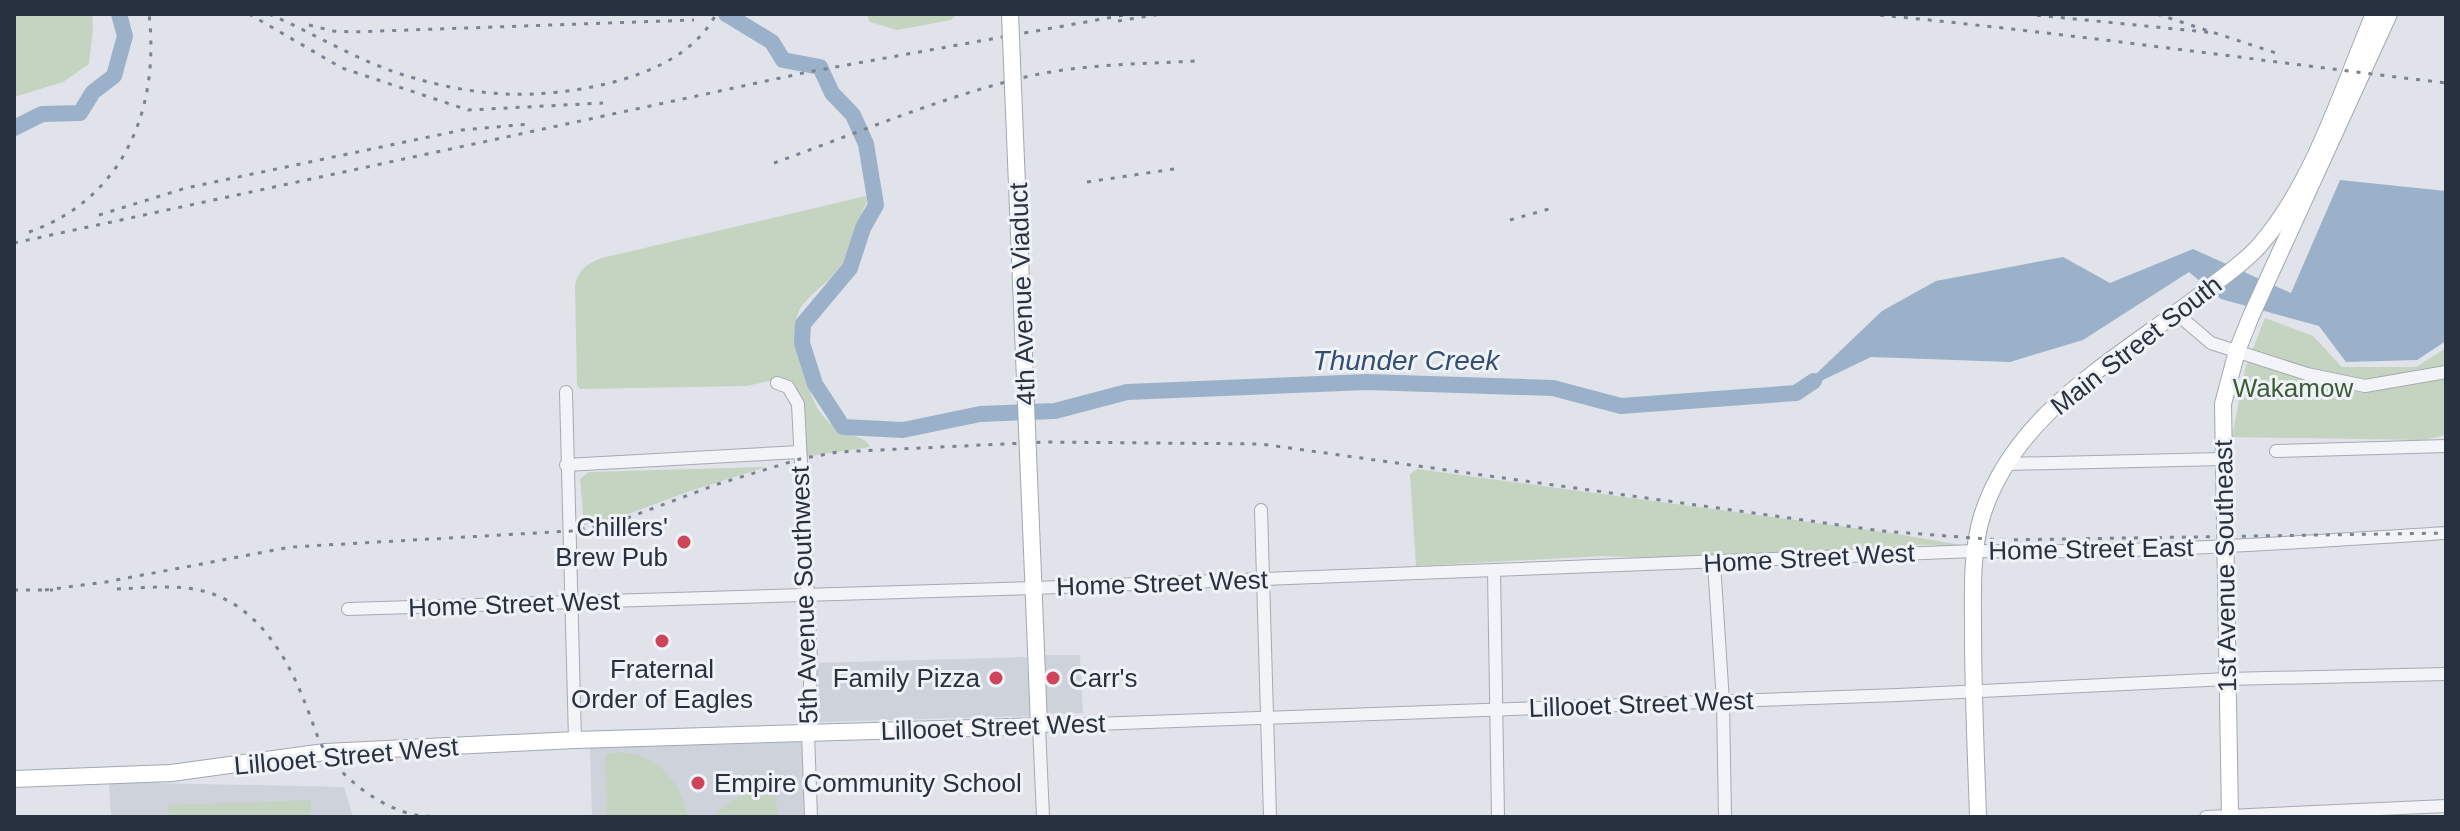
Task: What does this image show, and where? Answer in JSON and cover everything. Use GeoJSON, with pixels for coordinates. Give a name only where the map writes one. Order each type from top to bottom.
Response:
{"type":"FeatureCollection","features":[{"type":"Feature","properties":{"kind":"main road","name":"4th Avenue Viaduct"},"geometry":{"type":"LineString","coordinates":[[1010,14],[1039,726]]}},
{"type":"Feature","properties":{"kind":"main road","name":"Main Street South"},"geometry":{"type":"LineString","coordinates":[[1978,817],[1973,692],[1975,551],[1982,515],[2007,464],[2026,435],[2065,395],[2242,263],[2283,216],[2308,171],[2374,14]]}},
{"type":"Feature","properties":{"kind":"main road","name":"1st Avenue Southeast"},"geometry":{"type":"LineString","coordinates":[[2230,816],[2223,404],[2246,328],[2389,14]]}},
{"type":"Feature","properties":{"kind":"main road","name":"Lillooet Street West"},"geometry":{"type":"LineString","coordinates":[[14,779],[171,773],[325,752],[575,740],[1039,726]]}},
{"type":"Feature","properties":{"kind":"street"},"geometry":{"type":"LineString","coordinates":[[2177,314],[2211,343],[2307,374],[2365,386],[2446,372]]}},
{"type":"Feature","properties":{"kind":"street","name":"5th Avenue Southwest"},"geometry":{"type":"LineString","coordinates":[[777,383],[788,387],[798,404],[809,594],[811,817]]}},
{"type":"Feature","properties":{"kind":"street"},"geometry":{"type":"LineString","coordinates":[[566,392],[575,740]]}},
{"type":"Feature","properties":{"kind":"street"},"geometry":{"type":"LineString","coordinates":[[2276,451],[2446,446]]}},
{"type":"Feature","properties":{"kind":"street"},"geometry":{"type":"LineString","coordinates":[[566,465],[799,452]]}},
{"type":"Feature","properties":{"kind":"street"},"geometry":{"type":"LineString","coordinates":[[2007,464],[2222,459]]}},
{"type":"Feature","properties":{"kind":"street"},"geometry":{"type":"LineString","coordinates":[[1261,510],[1270,817]]}},
{"type":"Feature","properties":{"kind":"street","name":"Home Street East"},"geometry":{"type":"LineString","coordinates":[[1975,551],[2224,546],[2446,533]]}},
{"type":"Feature","properties":{"kind":"street","name":"Home Street West"},"geometry":{"type":"LineString","coordinates":[[348,609],[809,594],[1034,581],[1263,579],[1975,551]]}},
{"type":"Feature","properties":{"kind":"street"},"geometry":{"type":"LineString","coordinates":[[1714,563],[1723,702],[1725,817]]}},
{"type":"Feature","properties":{"kind":"street"},"geometry":{"type":"LineString","coordinates":[[1494,571],[1498,817]]}},
{"type":"Feature","properties":{"kind":"street","name":"Lillooet Street West"},"geometry":{"type":"LineString","coordinates":[[1039,726],[1723,702],[2227,679],[2446,674]]}},
{"type":"Feature","properties":{"kind":"street"},"geometry":{"type":"LineString","coordinates":[[1039,726],[1043,817]]}},
{"type":"Feature","properties":{"kind":"street"},"geometry":{"type":"LineString","coordinates":[[2206,817],[2446,806]]}},
{"type":"Feature","properties":{"kind":"shaded area"},"geometry":{"type":"Polygon","coordinates":[[[1044,655],[1080,655],[1083,713],[1046,714],[1044,655]]]}},
{"type":"Feature","properties":{"kind":"shaded area"},"geometry":{"type":"Polygon","coordinates":[[[1027,657],[1030,716],[819,722],[816,663],[1027,657]]]}},
{"type":"Feature","properties":{"kind":"shaded area","name":"Empire Community School"},"geometry":{"type":"Polygon","coordinates":[[[806,742],[804,817],[592,817],[590,748],[806,742]]]}},
{"type":"Feature","properties":{"kind":"shaded area"},"geometry":{"type":"Polygon","coordinates":[[[109,782],[344,787],[353,817],[111,817],[109,782]]]}},
{"type":"Feature","properties":{"kind":"green space"},"geometry":{"type":"Polygon","coordinates":[[[14,14],[92,14],[89,64],[63,82],[14,97],[14,14]]]}},
{"type":"Feature","properties":{"kind":"green space"},"geometry":{"type":"Polygon","coordinates":[[[866,14],[957,14],[951,20],[897,30],[870,22],[866,14]]]}},
{"type":"Feature","properties":{"kind":"green space"},"geometry":{"type":"Polygon","coordinates":[[[866,196],[867,201],[844,262],[800,309],[796,331],[804,373],[818,409],[836,428],[861,438],[870,447],[803,457],[801,406],[779,379],[746,386],[580,389],[577,385],[575,285],[581,271],[588,265],[602,258],[866,196]]]}},
{"type":"Feature","properties":{"kind":"green space","name":"Wakamow"},"geometry":{"type":"Polygon","coordinates":[[[2265,318],[2313,336],[2342,367],[2416,367],[2446,348],[2446,435],[2423,440],[2232,437],[2245,369],[2265,318]]]}},
{"type":"Feature","properties":{"kind":"green space"},"geometry":{"type":"Polygon","coordinates":[[[766,467],[612,520],[584,525],[580,479],[589,472],[766,467]]]}},
{"type":"Feature","properties":{"kind":"green space"},"geometry":{"type":"Polygon","coordinates":[[[1417,469],[1968,546],[1917,545],[1911,551],[1849,553],[1834,550],[1648,558],[1602,556],[1416,566],[1410,474],[1417,469]]]}},
{"type":"Feature","properties":{"kind":"green space"},"geometry":{"type":"Polygon","coordinates":[[[621,752],[646,759],[665,772],[679,792],[688,817],[607,817],[605,754],[621,752]]]}},
{"type":"Feature","properties":{"kind":"green space"},"geometry":{"type":"Polygon","coordinates":[[[774,786],[778,817],[713,817],[740,796],[774,786]]]}},
{"type":"Feature","properties":{"kind":"green space"},"geometry":{"type":"Polygon","coordinates":[[[311,800],[311,817],[169,817],[168,805],[311,800]]]}},
{"type":"Feature","properties":{"kind":"water"},"geometry":{"type":"Polygon","coordinates":[[[2340,180],[2446,191],[2446,341],[2417,360],[2346,362],[2319,326],[2221,299],[2189,272],[2083,340],[2010,362],[1871,357],[1796,393],[1882,311],[1936,281],[2063,257],[2110,283],[2193,249],[2291,293],[2340,180]]]}},
{"type":"Feature","properties":{"kind":"waterway","name":"Thunder Creek"},"geometry":{"type":"LineString","coordinates":[[14,128],[42,114],[80,113],[93,92],[114,76],[125,36],[119,14]]}},
{"type":"Feature","properties":{"kind":"waterway","name":"Thunder Creek"},"geometry":{"type":"LineString","coordinates":[[726,14],[772,42],[783,60],[820,67],[832,93],[853,115],[866,144],[876,205],[863,228],[850,268],[803,324],[802,343],[815,384],[843,427],[903,430],[980,414],[1055,411],[1127,392],[1367,382],[1553,388],[1621,406],[1796,393],[1814,381]]}},
{"type":"Feature","properties":{"kind":"railway"},"geometry":{"type":"LineString","coordinates":[[29,232],[62,217],[89,197],[112,173],[129,146],[141,116],[148,83],[151,49],[149,14]]}},
{"type":"Feature","properties":{"kind":"railway"},"geometry":{"type":"LineString","coordinates":[[249,14],[342,68],[468,110],[603,103]]}},
{"type":"Feature","properties":{"kind":"railway"},"geometry":{"type":"LineString","coordinates":[[269,14],[395,72],[458,88],[519,94],[584,89],[636,75],[683,51],[702,34],[716,14]]}},
{"type":"Feature","properties":{"kind":"railway"},"geometry":{"type":"LineString","coordinates":[[14,243],[808,72],[1130,14]]}},
{"type":"Feature","properties":{"kind":"railway"},"geometry":{"type":"LineString","coordinates":[[1118,21],[1161,14]]}},
{"type":"Feature","properties":{"kind":"railway"},"geometry":{"type":"LineString","coordinates":[[1868,14],[2446,83]]}},
{"type":"Feature","properties":{"kind":"railway"},"geometry":{"type":"LineString","coordinates":[[2025,14],[2216,33]]}},
{"type":"Feature","properties":{"kind":"railway"},"geometry":{"type":"LineString","coordinates":[[2157,14],[2282,55]]}},
{"type":"Feature","properties":{"kind":"railway"},"geometry":{"type":"LineString","coordinates":[[309,25],[352,32],[694,20]]}},
{"type":"Feature","properties":{"kind":"railway"},"geometry":{"type":"LineString","coordinates":[[774,163],[933,104],[1030,76],[1092,67],[1196,61]]}},
{"type":"Feature","properties":{"kind":"railway"},"geometry":{"type":"LineString","coordinates":[[99,215],[186,188],[462,130],[529,124]]}},
{"type":"Feature","properties":{"kind":"railway"},"geometry":{"type":"LineString","coordinates":[[1087,182],[1174,169]]}},
{"type":"Feature","properties":{"kind":"railway"},"geometry":{"type":"LineString","coordinates":[[1510,220],[1556,207]]}},
{"type":"Feature","properties":{"kind":"railway"},"geometry":{"type":"LineString","coordinates":[[45,590],[106,582],[291,547],[571,531],[614,523],[718,484],[800,459],[838,452],[1045,442],[1261,444],[1882,531],[2000,540],[2446,533]]}},
{"type":"Feature","properties":{"kind":"railway"},"geometry":{"type":"LineString","coordinates":[[117,589],[192,589],[239,607],[279,650],[298,685],[323,748],[344,774],[391,807],[416,815],[446,817]]}},
{"type":"Feature","properties":{"kind":"railway"},"geometry":{"type":"LineString","coordinates":[[14,590],[53,590]]}},
{"type":"Feature","properties":{"kind":"place","name":"Chillers' Brew Pub"},"geometry":{"type":"Point","coordinates":[684,542]}},
{"type":"Feature","properties":{"kind":"place","name":"Fraternal Order of Eagles"},"geometry":{"type":"Point","coordinates":[662,641]}},
{"type":"Feature","properties":{"kind":"place","name":"Family Pizza"},"geometry":{"type":"Point","coordinates":[996,678]}},
{"type":"Feature","properties":{"kind":"place","name":"Carr's"},"geometry":{"type":"Point","coordinates":[1053,678]}},
{"type":"Feature","properties":{"kind":"place","name":"Empire Community School"},"geometry":{"type":"Point","coordinates":[698,783]}}]}
